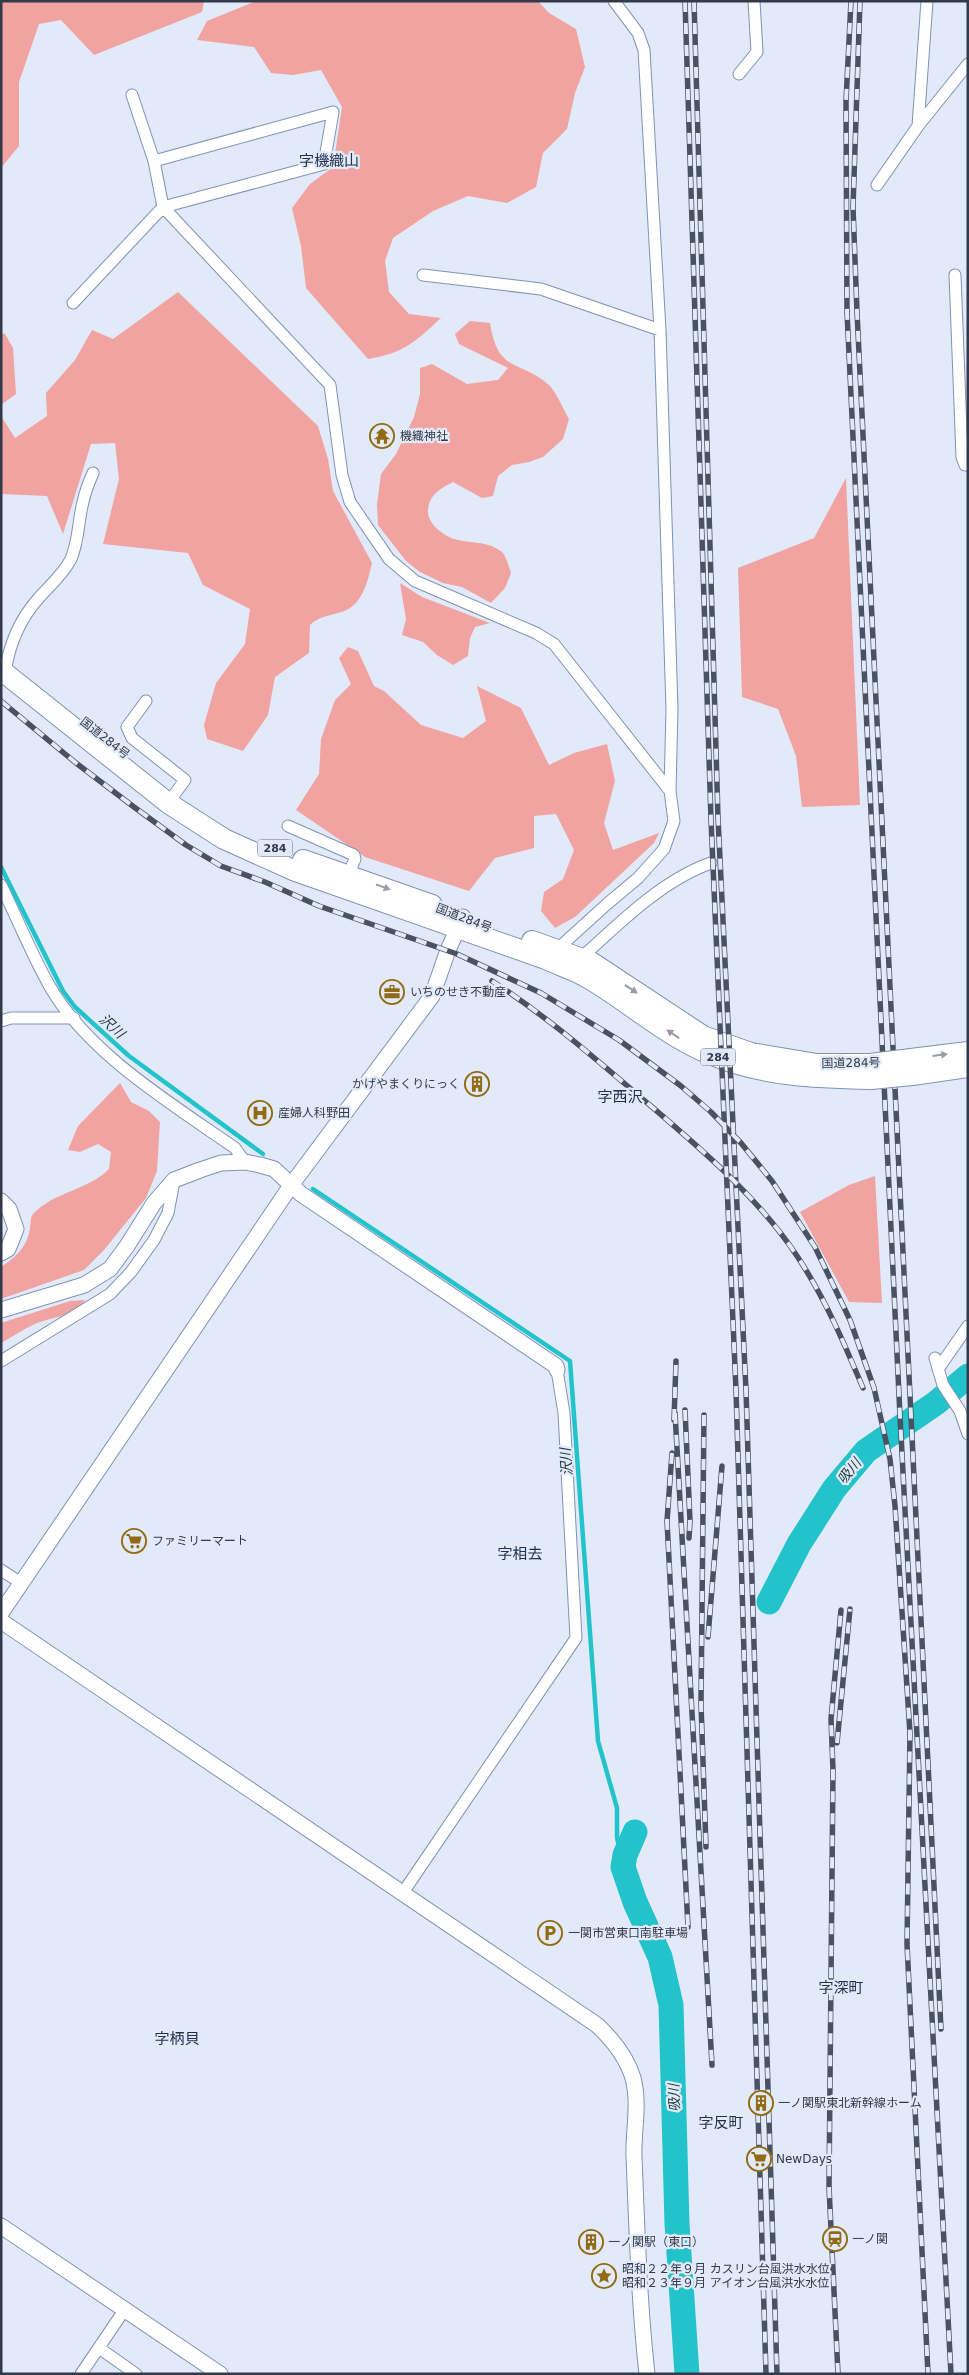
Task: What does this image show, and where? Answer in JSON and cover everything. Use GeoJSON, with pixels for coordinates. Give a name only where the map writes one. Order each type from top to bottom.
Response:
{"type":"FeatureCollection","features":[{"type":"Feature","properties":{"kind":"highway","name":"国道284号"},"geometry":{"type":"LineString","coordinates":[[4,665],[172,798],[345,882],[552,954],[574,964],[586,977],[684,1042],[711,1055],[756,1070],[817,1078],[912,1067],[968,1067]]}},
{"type":"Feature","properties":{"kind":"highway","name":"国道284号"},"geometry":{"type":"LineString","coordinates":[[912,1067],[968,1052]]}},
{"type":"Feature","properties":{"kind":"street"},"geometry":{"type":"LineString","coordinates":[[552,954],[638,878],[664,849],[674,821],[670,791],[672,709],[660,330],[644,50],[638,33],[614,1]]}},
{"type":"Feature","properties":{"kind":"street"},"geometry":{"type":"LineString","coordinates":[[739,74],[756,52],[754,1]]}},
{"type":"Feature","properties":{"kind":"street"},"geometry":{"type":"LineString","coordinates":[[918,126],[926,1]]}},
{"type":"Feature","properties":{"kind":"street"},"geometry":{"type":"LineString","coordinates":[[877,185],[918,126],[968,64]]}},
{"type":"Feature","properties":{"kind":"street"},"geometry":{"type":"LineString","coordinates":[[132,95],[154,161],[163,207],[330,385],[342,475],[350,502],[389,559],[415,581],[536,633],[554,644],[670,791]]}},
{"type":"Feature","properties":{"kind":"street"},"geometry":{"type":"LineString","coordinates":[[73,303],[163,207],[324,164],[333,112],[154,161]]}},
{"type":"Feature","properties":{"kind":"street"},"geometry":{"type":"LineString","coordinates":[[423,275],[541,289],[660,330]]}},
{"type":"Feature","properties":{"kind":"street"},"geometry":{"type":"LineString","coordinates":[[955,275],[962,457],[965,465],[968,465]]}},
{"type":"Feature","properties":{"kind":"street"},"geometry":{"type":"LineString","coordinates":[[4,665],[12,640],[22,620],[36,601],[64,572],[72,556],[78,538],[83,502],[93,473]]}},
{"type":"Feature","properties":{"kind":"street"},"geometry":{"type":"LineString","coordinates":[[146,701],[127,727],[132,738],[185,780],[172,798]]}},
{"type":"Feature","properties":{"kind":"street"},"geometry":{"type":"LineString","coordinates":[[288,826],[354,855],[355,859],[345,882]]}},
{"type":"Feature","properties":{"kind":"street"},"geometry":{"type":"LineString","coordinates":[[574,964],[620,922],[676,880],[690,870],[710,863]]}},
{"type":"Feature","properties":{"kind":"street"},"geometry":{"type":"LineString","coordinates":[[1,885],[50,986],[74,1018],[124,1069],[235,1148],[245,1162]]}},
{"type":"Feature","properties":{"kind":"street"},"geometry":{"type":"LineString","coordinates":[[1,1613],[292,1184],[432,996],[448,950],[461,923]]}},
{"type":"Feature","properties":{"kind":"street"},"geometry":{"type":"LineString","coordinates":[[1,1021],[11,1018],[74,1018]]}},
{"type":"Feature","properties":{"kind":"street"},"geometry":{"type":"LineString","coordinates":[[1,1310],[84,1285],[110,1269],[154,1203],[174,1180],[221,1163],[245,1162],[274,1169],[301,1194],[556,1366],[564,1413],[576,1638],[402,1894]]}},
{"type":"Feature","properties":{"kind":"street"},"geometry":{"type":"LineString","coordinates":[[1,1362],[110,1294],[130,1272],[154,1240],[168,1213],[174,1180]]}},
{"type":"Feature","properties":{"kind":"street"},"geometry":{"type":"LineString","coordinates":[[1,1201],[9,1209],[16,1229],[8,1248],[1,1253]]}},
{"type":"Feature","properties":{"kind":"street"},"geometry":{"type":"LineString","coordinates":[[968,1326],[937,1364],[943,1385],[961,1406],[968,1434]]}},
{"type":"Feature","properties":{"kind":"street"},"geometry":{"type":"LineString","coordinates":[[1,1570],[21,1583]]}},
{"type":"Feature","properties":{"kind":"street"},"geometry":{"type":"LineString","coordinates":[[1,1620],[597,2025],[620,2051],[632,2077],[637,2103],[634,2146],[639,2300],[647,2374]]}},
{"type":"Feature","properties":{"kind":"street"},"geometry":{"type":"LineString","coordinates":[[1,2226],[220,2374]]}},
{"type":"Feature","properties":{"kind":"street"},"geometry":{"type":"LineString","coordinates":[[81,2374],[125,2309]]}},
{"type":"Feature","properties":{"kind":"street"},"geometry":{"type":"LineString","coordinates":[[98,2348],[136,2374]]}},
{"type":"Feature","properties":{"kind":"shaded area"},"geometry":{"type":"Polygon","coordinates":[[[1,1],[204,1],[202,12],[94,55],[61,20],[39,24],[19,82],[19,146],[1,168],[1,1]]]}},
{"type":"Feature","properties":{"kind":"shaded area"},"geometry":{"type":"Polygon","coordinates":[[[256,1],[538,1],[549,13],[576,29],[585,67],[575,93],[567,129],[543,153],[536,187],[507,203],[468,196],[433,211],[393,238],[385,261],[389,292],[409,314],[441,318],[424,334],[400,350],[368,359],[306,288],[301,246],[292,208],[310,184],[333,167],[342,107],[321,70],[293,75],[271,73],[254,47],[197,40],[207,21],[256,1]]]}},
{"type":"Feature","properties":{"kind":"shaded area"},"geometry":{"type":"Polygon","coordinates":[[[178,292],[318,426],[328,459],[333,491],[372,563],[362,594],[353,606],[320,618],[310,625],[309,653],[275,677],[268,715],[243,751],[207,739],[204,725],[216,683],[245,644],[250,609],[203,585],[188,553],[103,544],[119,479],[115,443],[91,444],[63,534],[47,496],[1,494],[1,416],[15,438],[47,416],[46,393],[75,360],[92,330],[113,339],[178,292]]]}},
{"type":"Feature","properties":{"kind":"shaded area"},"geometry":{"type":"Polygon","coordinates":[[[470,321],[490,323],[498,351],[511,363],[549,385],[569,419],[563,439],[543,457],[512,465],[498,476],[493,496],[482,498],[453,482],[437,492],[431,499],[428,509],[430,519],[445,534],[460,541],[490,546],[502,552],[511,573],[505,588],[491,603],[462,587],[443,583],[420,572],[406,561],[378,525],[377,504],[381,474],[396,454],[414,417],[420,394],[420,368],[432,364],[467,384],[498,380],[508,368],[459,344],[455,334],[470,321]]]}},
{"type":"Feature","properties":{"kind":"shaded area"},"geometry":{"type":"Polygon","coordinates":[[[1,333],[5,334],[13,348],[16,394],[1,405],[1,333]]]}},
{"type":"Feature","properties":{"kind":"shaded area"},"geometry":{"type":"Polygon","coordinates":[[[846,478],[860,805],[802,807],[796,756],[778,709],[742,697],[738,568],[814,538],[846,478]]]}},
{"type":"Feature","properties":{"kind":"shaded area"},"geometry":{"type":"Polygon","coordinates":[[[400,583],[422,597],[490,623],[475,627],[470,638],[468,656],[453,665],[437,655],[423,642],[402,635],[406,619],[400,583]]]}},
{"type":"Feature","properties":{"kind":"shaded area"},"geometry":{"type":"Polygon","coordinates":[[[348,647],[358,651],[374,686],[384,691],[421,725],[463,738],[486,721],[477,686],[521,708],[549,765],[574,753],[607,744],[615,781],[604,823],[613,850],[659,833],[654,843],[575,917],[555,928],[541,911],[544,892],[563,879],[574,850],[556,814],[534,816],[534,848],[495,858],[469,891],[365,857],[296,810],[319,774],[321,739],[335,700],[351,684],[339,658],[348,647]]]}},
{"type":"Feature","properties":{"kind":"shaded area"},"geometry":{"type":"Polygon","coordinates":[[[120,1083],[131,1102],[149,1111],[160,1122],[157,1171],[146,1198],[104,1250],[84,1270],[1,1299],[1,1267],[12,1259],[24,1246],[29,1235],[33,1214],[51,1200],[91,1182],[109,1169],[111,1152],[98,1144],[80,1152],[68,1150],[78,1126],[120,1083]]]}},
{"type":"Feature","properties":{"kind":"shaded area"},"geometry":{"type":"Polygon","coordinates":[[[875,1176],[882,1303],[849,1302],[800,1212],[849,1185],[875,1176]]]}},
{"type":"Feature","properties":{"kind":"shaded area"},"geometry":{"type":"Polygon","coordinates":[[[85,1300],[75,1310],[39,1322],[1,1343],[1,1323],[70,1301],[85,1300]]]}},
{"type":"Feature","properties":{"kind":"waterway","name":"沢川"},"geometry":{"type":"LineString","coordinates":[[1,867],[63,991],[75,1007],[129,1056],[263,1154]]}},
{"type":"Feature","properties":{"kind":"waterway","name":"沢川"},"geometry":{"type":"LineString","coordinates":[[313,1189],[570,1361],[598,1741],[617,1808],[617,1837],[623,1867]]}},
{"type":"Feature","properties":{"kind":"waterway","name":"吸川"},"geometry":{"type":"LineString","coordinates":[[769,1602],[799,1544],[834,1489],[866,1451],[936,1403],[968,1376]]}},
{"type":"Feature","properties":{"kind":"waterway","name":"吸川"},"geometry":{"type":"LineString","coordinates":[[635,1832],[625,1855],[623,1867],[635,1902],[660,1957],[671,2005],[677,2224],[687,2374]]}},
{"type":"Feature","properties":{"kind":"railway"},"geometry":{"type":"LineString","coordinates":[[685,1],[711,820],[736,1390],[766,2374]]}},
{"type":"Feature","properties":{"kind":"railway"},"geometry":{"type":"LineString","coordinates":[[694,1],[718,818],[746,1390],[777,2374]]}},
{"type":"Feature","properties":{"kind":"railway"},"geometry":{"type":"LineString","coordinates":[[851,1],[846,101],[847,312],[900,1416],[951,2374]]}},
{"type":"Feature","properties":{"kind":"railway"},"geometry":{"type":"LineString","coordinates":[[860,1],[853,207],[857,312],[941,2029]]}},
{"type":"Feature","properties":{"kind":"railway"},"geometry":{"type":"LineString","coordinates":[[1,701],[76,763],[134,807],[186,845],[221,866],[265,882],[319,906],[457,954],[541,993],[619,1040],[681,1086],[711,1112],[741,1143],[772,1181],[815,1247],[850,1320],[874,1388],[890,1459],[895,1506],[910,1733],[907,1944],[928,2374]]}},
{"type":"Feature","properties":{"kind":"railway"},"geometry":{"type":"LineString","coordinates":[[492,981],[549,1021],[585,1050],[702,1151],[763,1211],[781,1233],[807,1272],[825,1304],[863,1388]]}},
{"type":"Feature","properties":{"kind":"railway"},"geometry":{"type":"LineString","coordinates":[[674,1420],[676,1361]]}},
{"type":"Feature","properties":{"kind":"railway"},"geometry":{"type":"LineString","coordinates":[[685,1410],[690,1521],[689,1538]]}},
{"type":"Feature","properties":{"kind":"railway"},"geometry":{"type":"LineString","coordinates":[[675,1413],[712,2065]]}},
{"type":"Feature","properties":{"kind":"railway"},"geometry":{"type":"LineString","coordinates":[[704,1415],[701,1704],[706,1847]]}},
{"type":"Feature","properties":{"kind":"railway"},"geometry":{"type":"LineString","coordinates":[[672,1453],[667,1521],[688,1927]]}},
{"type":"Feature","properties":{"kind":"railway"},"geometry":{"type":"LineString","coordinates":[[708,1637],[722,1466]]}},
{"type":"Feature","properties":{"kind":"railway"},"geometry":{"type":"LineString","coordinates":[[837,1743],[850,1609]]}},
{"type":"Feature","properties":{"kind":"railway"},"geometry":{"type":"LineString","coordinates":[[838,2374],[829,2187],[833,1770],[831,1719],[841,1610]]}},
{"type":"Feature","properties":{"kind":"place","name":"機織神社"},"geometry":{"type":"Point","coordinates":[382,436]}},
{"type":"Feature","properties":{"kind":"place","name":"いちのせき不動産"},"geometry":{"type":"Point","coordinates":[392,992]}},
{"type":"Feature","properties":{"kind":"place","name":"かげやまくりにっく"},"geometry":{"type":"Point","coordinates":[477,1084]}},
{"type":"Feature","properties":{"kind":"place","name":"産婦人科野田"},"geometry":{"type":"Point","coordinates":[260,1113]}},
{"type":"Feature","properties":{"kind":"place","name":"ファミリーマート"},"geometry":{"type":"Point","coordinates":[134,1541]}},
{"type":"Feature","properties":{"kind":"place","name":"一関市営東口南駐車場"},"geometry":{"type":"Point","coordinates":[550,1933]}},
{"type":"Feature","properties":{"kind":"place","name":"一ノ関駅東北新幹線ホーム"},"geometry":{"type":"Point","coordinates":[761,2103]}},
{"type":"Feature","properties":{"kind":"place","name":"NewDays"},"geometry":{"type":"Point","coordinates":[759,2159]}},
{"type":"Feature","properties":{"kind":"place","name":"一ノ関"},"geometry":{"type":"Point","coordinates":[835,2239]}},
{"type":"Feature","properties":{"kind":"place","name":"一ノ関駅（東口）"},"geometry":{"type":"Point","coordinates":[591,2242]}},
{"type":"Feature","properties":{"kind":"place","name":"昭和２２年９月 カスリン台風洪水水位 昭和２３年９月 アイオン台風洪水水位"},"geometry":{"type":"Point","coordinates":[604,2276]}},
{"type":"Feature","properties":{"kind":"district","name":"字機織山"},"geometry":{"type":"Point","coordinates":[329,161]}},
{"type":"Feature","properties":{"kind":"district","name":"字西沢"},"geometry":{"type":"Point","coordinates":[620,1097]}},
{"type":"Feature","properties":{"kind":"district","name":"字相去"},"geometry":{"type":"Point","coordinates":[520,1554]}},
{"type":"Feature","properties":{"kind":"district","name":"字深町"},"geometry":{"type":"Point","coordinates":[841,1988]}},
{"type":"Feature","properties":{"kind":"district","name":"字柄貝"},"geometry":{"type":"Point","coordinates":[177,2039]}},
{"type":"Feature","properties":{"kind":"district","name":"字反町"},"geometry":{"type":"Point","coordinates":[721,2123]}}]}
